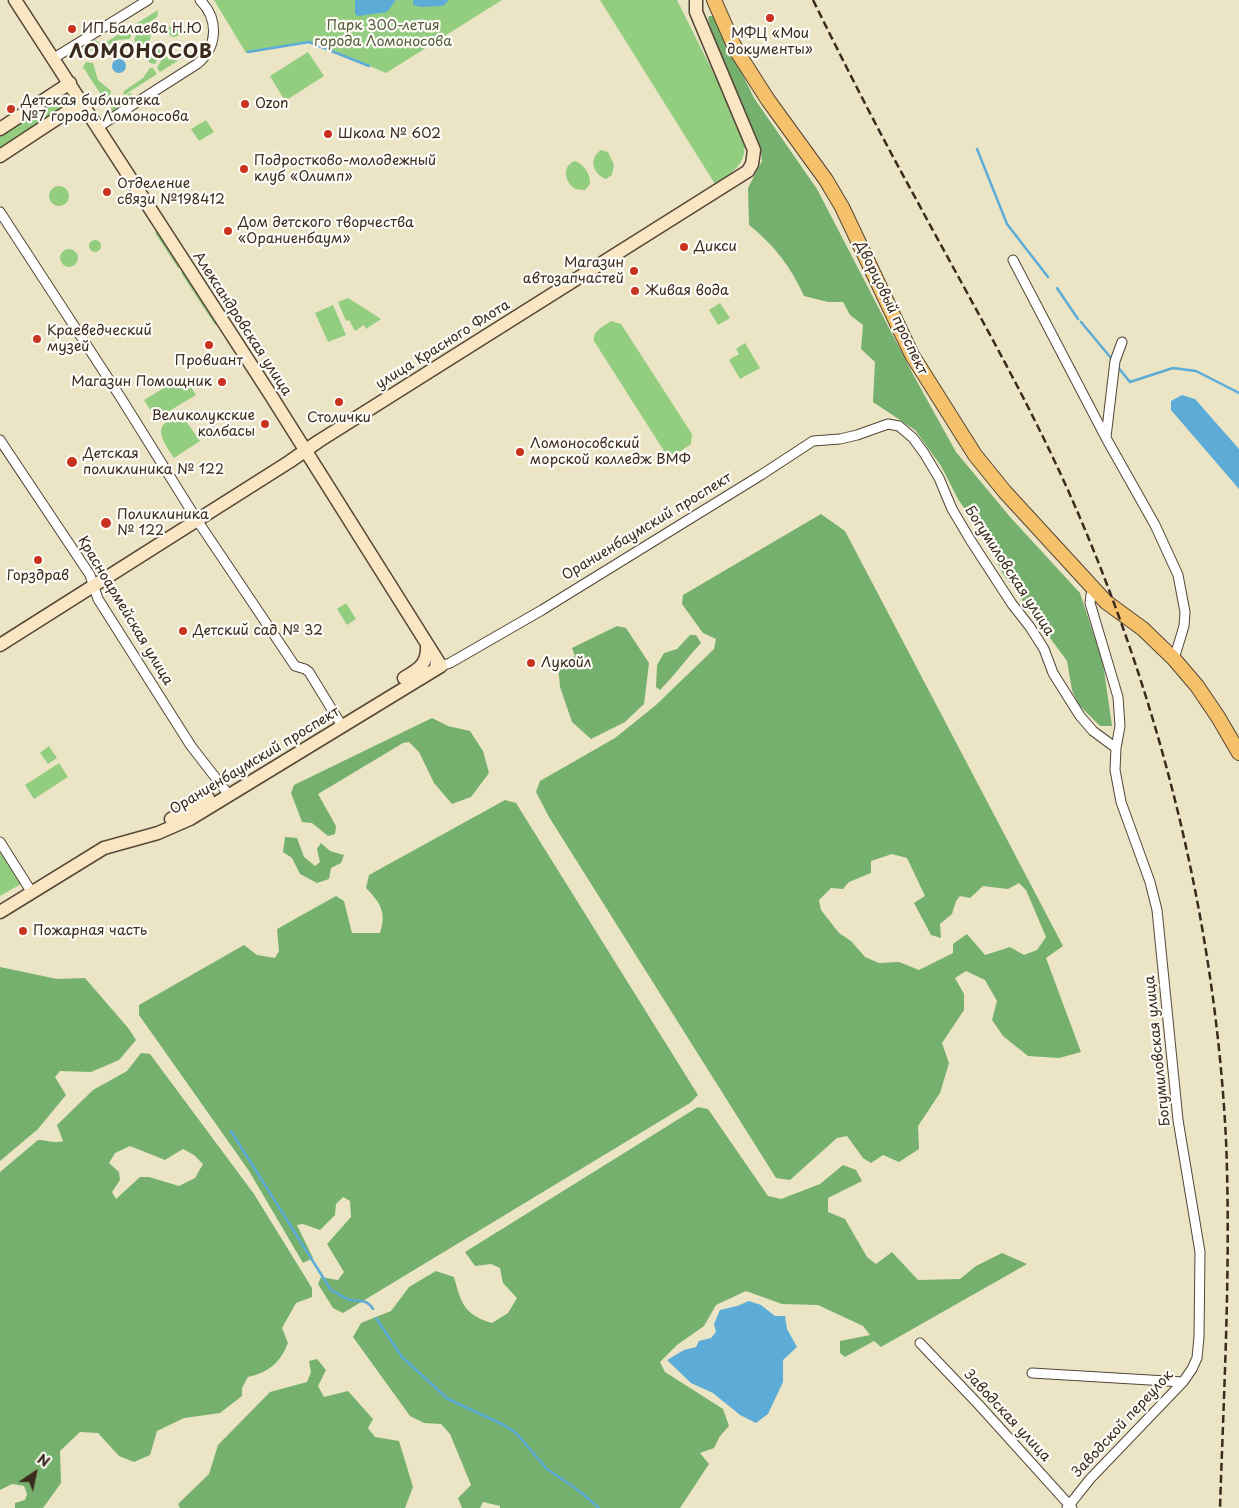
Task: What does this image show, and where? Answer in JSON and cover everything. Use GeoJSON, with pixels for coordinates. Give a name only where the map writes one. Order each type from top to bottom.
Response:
{"type":"FeatureCollection","features":[{"type":"Feature","properties":{"kind":"main road","name":"Александровская улица"},"geometry":{"type":"LineString","coordinates":[[15,0],[305,450],[441,666]]}},
{"type":"Feature","properties":{"kind":"main road","name":"улица Красного Флота"},"geometry":{"type":"LineString","coordinates":[[0,645],[748,171],[752,164],[754,150],[696,12],[696,0]]}},
{"type":"Feature","properties":{"kind":"main road","name":"Дворцовый проспект"},"geometry":{"type":"LineString","coordinates":[[707,38],[704,17],[717,4],[742,50],[743,60],[768,100],[826,180],[842,207],[912,355],[976,455],[1005,492],[1094,589],[1117,610],[1143,629],[1198,686],[1239,753]]}},
{"type":"Feature","properties":{"kind":"main road"},"geometry":{"type":"LineString","coordinates":[[0,129],[70,83]]}},
{"type":"Feature","properties":{"kind":"main road"},"geometry":{"type":"LineString","coordinates":[[0,156],[82,102]]}},
{"type":"Feature","properties":{"kind":"main road"},"geometry":{"type":"LineString","coordinates":[[426,660],[427,646]]}},
{"type":"Feature","properties":{"kind":"main road","name":"Ораниенбаумский проспект"},"geometry":{"type":"LineString","coordinates":[[340,722],[418,670],[426,660]]}},
{"type":"Feature","properties":{"kind":"main road","name":"Ораниенбаумский проспект"},"geometry":{"type":"LineString","coordinates":[[0,905],[110,839],[162,823],[226,791],[340,722],[441,666]]}},
{"type":"Feature","properties":{"kind":"main road","name":"Ораниенбаумский проспект"},"geometry":{"type":"LineString","coordinates":[[0,912],[104,848],[169,828],[190,819],[226,791]]}},
{"type":"Feature","properties":{"kind":"street"},"geometry":{"type":"LineString","coordinates":[[54,58],[148,0]]}},
{"type":"Feature","properties":{"kind":"street"},"geometry":{"type":"LineString","coordinates":[[98,127],[197,64],[206,55],[213,41],[214,25],[208,9],[200,0]]}},
{"type":"Feature","properties":{"kind":"street"},"geometry":{"type":"LineString","coordinates":[[0,212],[121,398],[197,520],[295,666],[309,672],[340,722]]}},
{"type":"Feature","properties":{"kind":"street"},"geometry":{"type":"LineString","coordinates":[[1013,260],[1106,438],[1155,525],[1178,575],[1185,612],[1184,626],[1174,659]]}},
{"type":"Feature","properties":{"kind":"street"},"geometry":{"type":"LineString","coordinates":[[1106,438],[1111,385],[1115,361],[1122,342]]}},
{"type":"Feature","properties":{"kind":"street","name":"Богумиловская улица"},"geometry":{"type":"LineString","coordinates":[[874,429],[888,424],[899,426],[913,438],[938,478],[952,509],[1012,604],[1044,649],[1054,672],[1080,716],[1093,731],[1116,748]]}},
{"type":"Feature","properties":{"kind":"street","name":"Ораниенбаумский проспект"},"geometry":{"type":"LineString","coordinates":[[441,666],[450,663],[542,610],[754,480],[813,441],[840,439],[874,429]]}},
{"type":"Feature","properties":{"kind":"street","name":"Красноармейская улица"},"geometry":{"type":"LineString","coordinates":[[0,440],[90,575],[98,599],[191,746],[226,791]]}},
{"type":"Feature","properties":{"kind":"street","name":"Богумиловская улица"},"geometry":{"type":"LineString","coordinates":[[1094,589],[1090,595],[1090,603],[1118,697],[1120,726],[1115,770],[1121,802],[1150,882],[1157,910],[1178,1120],[1200,1252],[1199,1337],[1196,1358]]}},
{"type":"Feature","properties":{"kind":"street"},"geometry":{"type":"LineString","coordinates":[[426,660],[441,666]]}},
{"type":"Feature","properties":{"kind":"street"},"geometry":{"type":"LineString","coordinates":[[0,842],[29,888]]}},
{"type":"Feature","properties":{"kind":"street","name":"Заводская улица"},"geometry":{"type":"LineString","coordinates":[[920,1343],[1070,1507]]}},
{"type":"Feature","properties":{"kind":"street","name":"Заводской переулок"},"geometry":{"type":"LineString","coordinates":[[1070,1507],[1090,1479],[1182,1382],[1192,1369],[1196,1358]]}},
{"type":"Feature","properties":{"kind":"street"},"geometry":{"type":"LineString","coordinates":[[1032,1373],[1182,1382]]}},
{"type":"Feature","properties":{"kind":"green space","name":"Парк 300-летия города Ломоносова"},"geometry":{"type":"Polygon","coordinates":[[[214,0],[502,0],[386,73],[313,42],[246,53],[214,0]]]}},
{"type":"Feature","properties":{"kind":"green space"},"geometry":{"type":"Polygon","coordinates":[[[600,0],[677,0],[743,132],[743,158],[736,169],[730,174],[715,184],[600,0]]]}},
{"type":"Feature","properties":{"kind":"green space"},"geometry":{"type":"Polygon","coordinates":[[[158,10],[157,17],[146,24],[149,30],[134,32],[131,27],[158,10]]]}},
{"type":"Feature","properties":{"kind":"green space"},"geometry":{"type":"Polygon","coordinates":[[[709,16],[714,16],[754,98],[817,189],[915,378],[956,452],[1011,518],[1080,593],[1103,663],[1112,726],[1100,726],[1078,704],[1072,690],[1067,661],[1003,574],[983,536],[958,499],[941,466],[915,430],[873,402],[875,362],[861,349],[863,325],[850,315],[843,302],[828,302],[804,296],[781,257],[749,225],[748,188],[762,161],[760,145],[714,43],[708,19],[709,16]]]}},
{"type":"Feature","properties":{"kind":"green space"},"geometry":{"type":"Polygon","coordinates":[[[176,25],[179,26],[179,36],[172,37],[169,36],[168,29],[169,26],[176,25]]]}},
{"type":"Feature","properties":{"kind":"green space"},"geometry":{"type":"Polygon","coordinates":[[[127,29],[131,35],[130,39],[118,40],[98,51],[94,50],[127,29]]]}},
{"type":"Feature","properties":{"kind":"green space"},"geometry":{"type":"Polygon","coordinates":[[[151,33],[150,40],[139,47],[134,40],[136,35],[151,33]]]}},
{"type":"Feature","properties":{"kind":"green space"},"geometry":{"type":"Polygon","coordinates":[[[92,40],[101,44],[91,51],[80,55],[73,52],[92,40]]]}},
{"type":"Feature","properties":{"kind":"green space"},"geometry":{"type":"Polygon","coordinates":[[[156,49],[163,51],[155,64],[150,63],[146,57],[156,49]]]}},
{"type":"Feature","properties":{"kind":"green space"},"geometry":{"type":"Polygon","coordinates":[[[308,52],[324,76],[285,101],[270,76],[308,52]]]}},
{"type":"Feature","properties":{"kind":"green space"},"geometry":{"type":"Polygon","coordinates":[[[180,53],[187,55],[160,72],[157,68],[165,54],[169,60],[180,53]]]}},
{"type":"Feature","properties":{"kind":"green space"},"geometry":{"type":"Polygon","coordinates":[[[86,62],[93,63],[98,80],[111,91],[109,98],[103,98],[83,67],[86,62]]]}},
{"type":"Feature","properties":{"kind":"green space"},"geometry":{"type":"Polygon","coordinates":[[[150,68],[153,68],[157,74],[123,96],[124,91],[143,78],[150,68]]]}},
{"type":"Feature","properties":{"kind":"green space"},"geometry":{"type":"Polygon","coordinates":[[[130,93],[132,95],[131,101],[113,113],[111,109],[112,104],[130,93]]]}},
{"type":"Feature","properties":{"kind":"green space"},"geometry":{"type":"Polygon","coordinates":[[[57,97],[65,109],[0,151],[0,134],[57,97]]]}},
{"type":"Feature","properties":{"kind":"green space"},"geometry":{"type":"Polygon","coordinates":[[[206,120],[214,132],[199,141],[191,129],[206,120]]]}},
{"type":"Feature","properties":{"kind":"green space"},"geometry":{"type":"Polygon","coordinates":[[[601,150],[608,152],[614,165],[612,175],[606,179],[598,174],[593,162],[601,150]]]}},
{"type":"Feature","properties":{"kind":"green space"},"geometry":{"type":"Polygon","coordinates":[[[575,161],[584,167],[588,174],[590,184],[585,190],[575,189],[567,178],[566,170],[575,161]]]}},
{"type":"Feature","properties":{"kind":"green space"},"geometry":{"type":"Polygon","coordinates":[[[59,186],[66,189],[69,196],[66,203],[59,206],[52,203],[49,196],[52,189],[59,186]]]}},
{"type":"Feature","properties":{"kind":"green space"},"geometry":{"type":"Polygon","coordinates":[[[158,231],[181,266],[178,268],[155,233],[158,231]]]}},
{"type":"Feature","properties":{"kind":"green space"},"geometry":{"type":"Polygon","coordinates":[[[93,240],[97,240],[101,246],[97,252],[93,252],[89,248],[89,244],[93,240]]]}},
{"type":"Feature","properties":{"kind":"green space"},"geometry":{"type":"Polygon","coordinates":[[[65,249],[73,249],[78,254],[76,265],[65,267],[60,262],[60,254],[65,249]]]}},
{"type":"Feature","properties":{"kind":"green space"},"geometry":{"type":"Polygon","coordinates":[[[184,271],[218,323],[215,325],[181,273],[184,271]]]}},
{"type":"Feature","properties":{"kind":"green space"},"geometry":{"type":"Polygon","coordinates":[[[348,298],[381,319],[366,329],[364,325],[355,331],[349,320],[346,321],[338,302],[348,298]]]}},
{"type":"Feature","properties":{"kind":"green space"},"geometry":{"type":"Polygon","coordinates":[[[720,303],[730,318],[718,325],[709,310],[720,303]]]}},
{"type":"Feature","properties":{"kind":"green space"},"geometry":{"type":"Polygon","coordinates":[[[333,305],[346,335],[328,342],[315,313],[333,305]]]}},
{"type":"Feature","properties":{"kind":"green space"},"geometry":{"type":"Polygon","coordinates":[[[611,321],[621,324],[692,434],[691,444],[681,451],[671,454],[664,451],[594,341],[597,331],[611,321]]]}},
{"type":"Feature","properties":{"kind":"green space"},"geometry":{"type":"Polygon","coordinates":[[[745,343],[760,368],[740,379],[729,360],[739,354],[736,349],[745,343]]]}},
{"type":"Feature","properties":{"kind":"green space"},"geometry":{"type":"Polygon","coordinates":[[[184,376],[196,395],[156,419],[144,400],[184,376]]]}},
{"type":"Feature","properties":{"kind":"green space"},"geometry":{"type":"Polygon","coordinates":[[[174,418],[186,421],[200,441],[174,458],[164,441],[161,430],[167,421],[174,418]]]}},
{"type":"Feature","properties":{"kind":"green space"},"geometry":{"type":"Polygon","coordinates":[[[821,514],[845,531],[1063,946],[1046,958],[1081,1052],[1059,1058],[1028,1056],[1003,1036],[992,1020],[997,1001],[985,980],[966,971],[955,978],[964,994],[964,1010],[942,1043],[949,1063],[940,1093],[918,1126],[919,1149],[899,1162],[883,1155],[871,1163],[863,1158],[847,1136],[837,1138],[790,1180],[776,1178],[549,817],[536,792],[540,781],[615,738],[656,705],[714,649],[716,639],[703,633],[682,604],[683,595],[821,514]],[[892,854],[871,861],[871,873],[849,882],[843,889],[831,888],[819,900],[821,910],[839,933],[851,941],[865,957],[879,963],[899,962],[919,970],[953,953],[953,944],[967,934],[985,955],[1010,947],[1024,955],[1037,950],[1046,937],[1026,890],[1019,883],[1008,889],[983,886],[970,898],[960,896],[956,901],[952,914],[940,924],[941,938],[931,935],[914,903],[925,896],[907,858],[892,854]]]}},
{"type":"Feature","properties":{"kind":"green space"},"geometry":{"type":"Polygon","coordinates":[[[346,603],[356,619],[347,625],[337,609],[346,603]]]}},
{"type":"Feature","properties":{"kind":"green space"},"geometry":{"type":"Polygon","coordinates":[[[617,626],[626,628],[649,663],[644,704],[625,722],[591,739],[572,722],[560,687],[558,665],[575,656],[572,648],[617,626]]]}},
{"type":"Feature","properties":{"kind":"green space"},"geometry":{"type":"Polygon","coordinates":[[[690,635],[696,635],[701,643],[660,690],[656,687],[657,665],[664,653],[677,649],[690,635]]]}},
{"type":"Feature","properties":{"kind":"green space"},"geometry":{"type":"Polygon","coordinates":[[[432,718],[448,726],[470,731],[483,751],[489,773],[471,797],[452,804],[434,783],[419,752],[409,742],[403,743],[318,794],[336,826],[335,834],[328,836],[312,823],[302,822],[291,793],[294,785],[432,718]]]}},
{"type":"Feature","properties":{"kind":"green space"},"geometry":{"type":"Polygon","coordinates":[[[49,746],[57,758],[48,764],[40,753],[49,746]]]}},
{"type":"Feature","properties":{"kind":"green space"},"geometry":{"type":"Polygon","coordinates":[[[59,763],[68,777],[34,799],[25,785],[59,763]]]}},
{"type":"Feature","properties":{"kind":"green space"},"geometry":{"type":"Polygon","coordinates":[[[505,800],[516,803],[698,1095],[690,1103],[343,1313],[333,1308],[318,1284],[321,1277],[338,1280],[344,1272],[327,1244],[351,1217],[350,1201],[343,1197],[336,1204],[335,1215],[320,1230],[303,1224],[297,1225],[313,1258],[303,1263],[249,1171],[139,1015],[139,1005],[244,945],[257,955],[275,958],[279,951],[277,929],[336,896],[344,901],[352,933],[380,933],[383,920],[381,908],[366,888],[369,875],[505,800]]]}},
{"type":"Feature","properties":{"kind":"green space"},"geometry":{"type":"Polygon","coordinates":[[[285,837],[297,838],[304,857],[315,866],[320,862],[317,849],[321,843],[330,851],[344,855],[341,863],[331,868],[329,879],[317,883],[300,874],[292,858],[283,852],[285,837]]]}},
{"type":"Feature","properties":{"kind":"green space"},"geometry":{"type":"Polygon","coordinates":[[[0,850],[21,884],[0,896],[0,850]]]}},
{"type":"Feature","properties":{"kind":"green space"},"geometry":{"type":"Polygon","coordinates":[[[0,967],[57,979],[85,978],[129,1029],[136,1040],[119,1060],[91,1072],[60,1071],[55,1077],[66,1095],[38,1129],[0,1161],[0,967]]]}},
{"type":"Feature","properties":{"kind":"green space"},"geometry":{"type":"Polygon","coordinates":[[[141,1053],[150,1054],[254,1194],[312,1288],[312,1297],[296,1303],[282,1328],[288,1343],[281,1356],[273,1366],[248,1377],[242,1388],[242,1396],[220,1413],[184,1418],[157,1431],[150,1455],[134,1462],[119,1456],[98,1433],[80,1432],[60,1451],[61,1483],[43,1508],[15,1508],[15,1503],[25,1500],[27,1494],[24,1486],[12,1484],[0,1490],[0,1172],[38,1140],[63,1141],[57,1125],[93,1090],[127,1071],[141,1053]],[[130,1146],[115,1153],[109,1163],[119,1172],[120,1180],[112,1192],[116,1199],[140,1177],[149,1177],[179,1186],[195,1178],[203,1164],[194,1155],[183,1149],[165,1160],[130,1146]]]}},
{"type":"Feature","properties":{"kind":"green space"},"geometry":{"type":"Polygon","coordinates":[[[698,1107],[708,1109],[768,1196],[781,1199],[820,1184],[843,1165],[856,1170],[862,1181],[828,1198],[828,1212],[845,1219],[867,1257],[876,1264],[892,1252],[918,1280],[960,1279],[976,1266],[1002,1253],[1027,1264],[881,1347],[874,1341],[845,1357],[840,1353],[840,1341],[870,1335],[863,1326],[818,1305],[782,1304],[746,1291],[716,1305],[704,1326],[677,1345],[660,1362],[665,1372],[723,1409],[729,1426],[720,1436],[714,1448],[700,1453],[709,1464],[680,1508],[500,1508],[500,1506],[483,1502],[480,1508],[462,1508],[458,1498],[471,1485],[450,1434],[441,1424],[424,1423],[410,1416],[353,1337],[361,1323],[391,1311],[409,1287],[436,1271],[454,1277],[465,1307],[475,1316],[492,1323],[508,1313],[517,1298],[503,1283],[500,1268],[491,1264],[475,1266],[465,1252],[698,1107]]]}},
{"type":"Feature","properties":{"kind":"green space"},"geometry":{"type":"Polygon","coordinates":[[[317,1359],[326,1370],[318,1386],[324,1397],[348,1391],[373,1419],[368,1428],[375,1437],[399,1441],[413,1487],[405,1508],[180,1508],[178,1504],[209,1474],[218,1445],[270,1392],[307,1382],[311,1372],[309,1361],[317,1359]]]}},
{"type":"Feature","properties":{"kind":"water"},"geometry":{"type":"Polygon","coordinates":[[[355,0],[396,0],[387,12],[358,16],[355,14],[355,0]]]}},
{"type":"Feature","properties":{"kind":"water"},"geometry":{"type":"Polygon","coordinates":[[[413,0],[449,0],[443,6],[420,7],[413,5],[413,0]]]}},
{"type":"Feature","properties":{"kind":"water"},"geometry":{"type":"Polygon","coordinates":[[[116,59],[122,59],[126,66],[122,73],[116,73],[112,69],[112,63],[116,59]]]}},
{"type":"Feature","properties":{"kind":"water"},"geometry":{"type":"Polygon","coordinates":[[[1182,395],[1195,399],[1239,449],[1239,489],[1171,410],[1171,401],[1182,395]]]}},
{"type":"Feature","properties":{"kind":"water"},"geometry":{"type":"Polygon","coordinates":[[[749,1301],[761,1305],[775,1316],[785,1316],[787,1329],[797,1347],[783,1360],[783,1382],[768,1414],[756,1423],[740,1415],[713,1393],[691,1383],[667,1360],[684,1350],[696,1347],[699,1341],[711,1338],[716,1332],[714,1324],[720,1310],[749,1301]]]}},
{"type":"Feature","properties":{"kind":"waterway"},"geometry":{"type":"LineString","coordinates":[[248,52],[309,42],[369,66]]}},
{"type":"Feature","properties":{"kind":"waterway"},"geometry":{"type":"LineString","coordinates":[[977,149],[1007,224],[1048,277]]}},
{"type":"Feature","properties":{"kind":"waterway"},"geometry":{"type":"LineString","coordinates":[[1057,288],[1078,319]]}},
{"type":"Feature","properties":{"kind":"waterway"},"geometry":{"type":"LineString","coordinates":[[1081,322],[1111,358]]}},
{"type":"Feature","properties":{"kind":"waterway"},"geometry":{"type":"LineString","coordinates":[[1117,366],[1130,382],[1173,368],[1196,371],[1239,393]]}},
{"type":"Feature","properties":{"kind":"waterway"},"geometry":{"type":"LineString","coordinates":[[231,1131],[331,1290],[350,1300],[368,1303],[373,1309]]}},
{"type":"Feature","properties":{"kind":"waterway"},"geometry":{"type":"LineString","coordinates":[[376,1318],[402,1357],[448,1399],[504,1425],[516,1433],[547,1469],[578,1490],[599,1508]]}},
{"type":"Feature","properties":{"kind":"railway"},"geometry":{"type":"LineString","coordinates":[[813,0],[876,125],[1054,459],[1103,574],[1131,652],[1156,731],[1178,811],[1196,893],[1210,975],[1220,1057],[1226,1140],[1228,1232],[1220,1508]]}},
{"type":"Feature","properties":{"kind":"place","name":"МФЦ «Мои документы»"},"geometry":{"type":"Point","coordinates":[770,18]}},
{"type":"Feature","properties":{"kind":"place","name":"ИП Балаева Н.Ю"},"geometry":{"type":"Point","coordinates":[72,29]}},
{"type":"Feature","properties":{"kind":"place","name":"Ozon"},"geometry":{"type":"Point","coordinates":[245,104]}},
{"type":"Feature","properties":{"kind":"place","name":"Детская библиотека №7 города Ломоносова"},"geometry":{"type":"Point","coordinates":[11,109]}},
{"type":"Feature","properties":{"kind":"place","name":"Школа № 602"},"geometry":{"type":"Point","coordinates":[328,134]}},
{"type":"Feature","properties":{"kind":"place","name":"Подростково-молодежный клуб «Олимп»"},"geometry":{"type":"Point","coordinates":[244,169]}},
{"type":"Feature","properties":{"kind":"place","name":"Отделение связи №198412"},"geometry":{"type":"Point","coordinates":[107,192]}},
{"type":"Feature","properties":{"kind":"place","name":"Дом детского творчества «Ораниенбаум»"},"geometry":{"type":"Point","coordinates":[228,231]}},
{"type":"Feature","properties":{"kind":"place","name":"Дикси"},"geometry":{"type":"Point","coordinates":[684,247]}},
{"type":"Feature","properties":{"kind":"place","name":"Магазин автозапчастей"},"geometry":{"type":"Point","coordinates":[634,271]}},
{"type":"Feature","properties":{"kind":"place","name":"Живая вода"},"geometry":{"type":"Point","coordinates":[635,291]}},
{"type":"Feature","properties":{"kind":"place","name":"Краеведческий музей"},"geometry":{"type":"Point","coordinates":[37,339]}},
{"type":"Feature","properties":{"kind":"place","name":"Провиант"},"geometry":{"type":"Point","coordinates":[209,345]}},
{"type":"Feature","properties":{"kind":"place","name":"Магазин Помощник"},"geometry":{"type":"Point","coordinates":[222,382]}},
{"type":"Feature","properties":{"kind":"place","name":"Столички"},"geometry":{"type":"Point","coordinates":[339,402]}},
{"type":"Feature","properties":{"kind":"place","name":"Великолукские колбасы"},"geometry":{"type":"Point","coordinates":[265,424]}},
{"type":"Feature","properties":{"kind":"place","name":"Ломоносовский морской колледж ВМФ"},"geometry":{"type":"Point","coordinates":[520,452]}},
{"type":"Feature","properties":{"kind":"place","name":"Детская поликлиника № 122"},"geometry":{"type":"Point","coordinates":[72,462]}},
{"type":"Feature","properties":{"kind":"place","name":"Поликлиника № 122"},"geometry":{"type":"Point","coordinates":[106,523]}},
{"type":"Feature","properties":{"kind":"place","name":"Горздрав"},"geometry":{"type":"Point","coordinates":[38,560]}},
{"type":"Feature","properties":{"kind":"place","name":"Детский сад № 32"},"geometry":{"type":"Point","coordinates":[183,631]}},
{"type":"Feature","properties":{"kind":"place","name":"Лукойл"},"geometry":{"type":"Point","coordinates":[531,663]}},
{"type":"Feature","properties":{"kind":"place","name":"Пожарная часть"},"geometry":{"type":"Point","coordinates":[23,931]}},
{"type":"Feature","properties":{"kind":"district","name":"ЛОМОНОСОВ"},"geometry":{"type":"Point","coordinates":[141,53]}}]}
